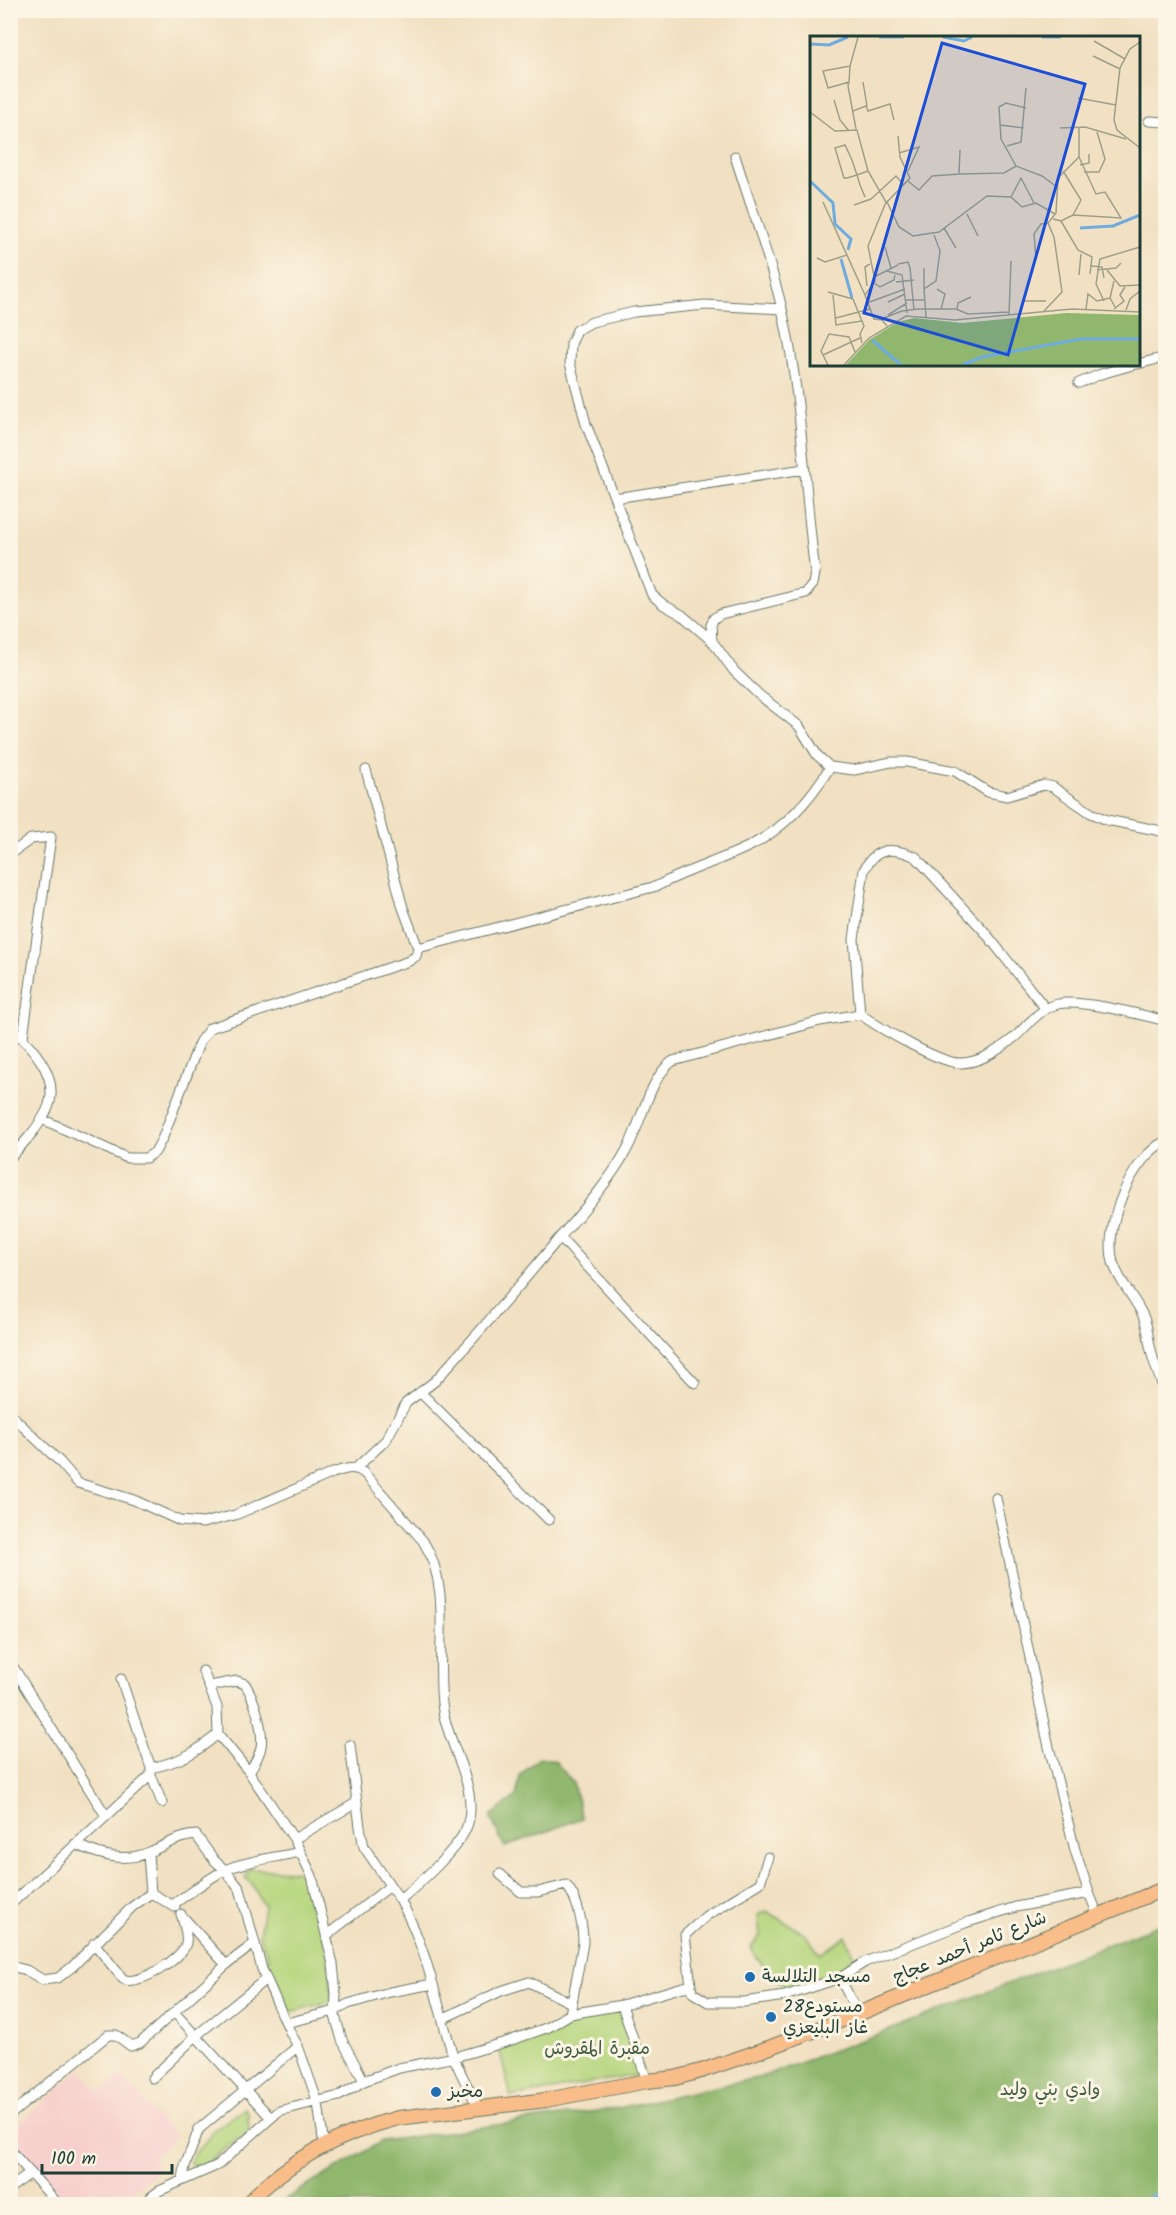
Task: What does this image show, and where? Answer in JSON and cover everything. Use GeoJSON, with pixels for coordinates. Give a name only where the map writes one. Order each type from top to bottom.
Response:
{"type":"FeatureCollection","features":[{"type":"Feature","properties":{"kind":"main road","name":"شارع ثامر أحمد عجاج"},"geometry":{"type":"LineString","coordinates":[[248,2205],[279,2174],[307,2155],[357,2131],[398,2118],[546,2100],[675,2078],[746,2056],[858,2014],[1166,1888]]}},
{"type":"Feature","properties":{"kind":"street"},"geometry":{"type":"LineString","coordinates":[[1149,121],[1166,122]]}},
{"type":"Feature","properties":{"kind":"street"},"geometry":{"type":"LineString","coordinates":[[712,641],[711,625],[714,618],[721,614],[806,593],[813,584],[815,573],[797,391],[782,309],[735,156]]}},
{"type":"Feature","properties":{"kind":"street"},"geometry":{"type":"LineString","coordinates":[[782,309],[705,305],[665,308],[613,316],[592,322],[577,330],[571,344],[570,363],[586,424],[642,575],[652,595],[682,615],[712,641],[734,671],[758,694],[799,726],[817,754],[830,766],[854,770],[891,762],[907,762],[955,771],[988,792],[1007,796],[1044,785],[1107,820],[1166,832]]}},
{"type":"Feature","properties":{"kind":"street"},"geometry":{"type":"LineString","coordinates":[[1140,363],[1166,357]]}},
{"type":"Feature","properties":{"kind":"street"},"geometry":{"type":"LineString","coordinates":[[1079,383],[1130,366]]}},
{"type":"Feature","properties":{"kind":"street"},"geometry":{"type":"LineString","coordinates":[[615,498],[804,469]]}},
{"type":"Feature","properties":{"kind":"street"},"geometry":{"type":"LineString","coordinates":[[418,948],[657,886],[682,873],[741,850],[786,822],[820,785],[830,766]]}},
{"type":"Feature","properties":{"kind":"street"},"geometry":{"type":"LineString","coordinates":[[42,1119],[127,1158],[146,1158],[155,1152],[163,1137],[200,1041],[210,1028],[409,961],[416,956],[418,948],[403,908],[366,770]]}},
{"type":"Feature","properties":{"kind":"street"},"geometry":{"type":"LineString","coordinates":[[10,854],[31,839],[51,837],[23,1037]]}},
{"type":"Feature","properties":{"kind":"street"},"geometry":{"type":"LineString","coordinates":[[860,1014],[854,939],[864,870],[869,861],[888,849],[901,850],[916,856],[984,931],[1045,1008]]}},
{"type":"Feature","properties":{"kind":"street"},"geometry":{"type":"LineString","coordinates":[[356,1468],[386,1440],[397,1424],[403,1408],[442,1374],[589,1203],[625,1152],[637,1129],[657,1078],[664,1067],[673,1061],[820,1022],[860,1014],[899,1039],[942,1058],[961,1063],[983,1058],[998,1050],[1045,1008],[1059,1003],[1139,1014],[1166,1021]]}},
{"type":"Feature","properties":{"kind":"street"},"geometry":{"type":"LineString","coordinates":[[10,1026],[36,1052],[43,1064],[51,1088],[48,1108],[42,1119],[12,1154]]}},
{"type":"Feature","properties":{"kind":"street"},"geometry":{"type":"LineString","coordinates":[[1166,1141],[1147,1154],[1137,1167],[1117,1211],[1111,1248],[1117,1273],[1145,1320],[1153,1357],[1166,1394]]}},
{"type":"Feature","properties":{"kind":"street"},"geometry":{"type":"LineString","coordinates":[[560,1238],[695,1383]]}},
{"type":"Feature","properties":{"kind":"street"},"geometry":{"type":"LineString","coordinates":[[420,1392],[549,1520]]}},
{"type":"Feature","properties":{"kind":"street"},"geometry":{"type":"LineString","coordinates":[[10,1414],[60,1462],[78,1483],[134,1500],[180,1521],[203,1523],[235,1515],[350,1467],[365,1474],[423,1541],[435,1564],[437,1575],[442,1711],[465,1779],[470,1815],[463,1834],[430,1874],[400,1900]]}},
{"type":"Feature","properties":{"kind":"street"},"geometry":{"type":"LineString","coordinates":[[996,1498],[1075,1851],[1098,1915]]}},
{"type":"Feature","properties":{"kind":"street"},"geometry":{"type":"LineString","coordinates":[[12,1665],[106,1816]]}},
{"type":"Feature","properties":{"kind":"street"},"geometry":{"type":"LineString","coordinates":[[203,1671],[217,1707],[218,1734],[249,1772],[294,1839],[315,1884],[327,1935],[336,1988],[335,2011],[342,2040],[364,2081]]}},
{"type":"Feature","properties":{"kind":"street"},"geometry":{"type":"LineString","coordinates":[[121,1679],[162,1803]]}},
{"type":"Feature","properties":{"kind":"street"},"geometry":{"type":"LineString","coordinates":[[210,1686],[237,1681],[245,1684],[250,1692],[262,1738],[258,1756],[249,1772]]}},
{"type":"Feature","properties":{"kind":"street"},"geometry":{"type":"LineString","coordinates":[[10,1905],[151,1772],[195,1752],[218,1734]]}},
{"type":"Feature","properties":{"kind":"street"},"geometry":{"type":"LineString","coordinates":[[350,1745],[356,1803],[364,1847],[400,1900],[413,1928],[434,1984],[455,2057],[478,2109]]}},
{"type":"Feature","properties":{"kind":"street"},"geometry":{"type":"LineString","coordinates":[[294,1839],[356,1803]]}},
{"type":"Feature","properties":{"kind":"street"},"geometry":{"type":"LineString","coordinates":[[75,1844],[111,1858],[128,1858],[148,1854],[175,1840],[196,1835],[213,1860],[225,1870],[240,1889],[258,1958],[298,2046],[318,2103],[324,2146]]}},
{"type":"Feature","properties":{"kind":"street"},"geometry":{"type":"LineString","coordinates":[[172,1905],[225,1870],[260,1859],[276,1858],[299,1852]]}},
{"type":"Feature","properties":{"kind":"street"},"geometry":{"type":"LineString","coordinates":[[148,1854],[151,1893]]}},
{"type":"Feature","properties":{"kind":"street"},"geometry":{"type":"LineString","coordinates":[[768,1857],[760,1883],[706,1916],[685,1935],[693,1993],[708,2002],[744,2002],[785,1996],[840,1978],[865,1962],[965,1923],[1016,1907],[1089,1893]]}},
{"type":"Feature","properties":{"kind":"street"},"geometry":{"type":"LineString","coordinates":[[500,1874],[521,1892],[538,1892],[566,1885],[571,1891],[583,1934],[583,1954],[570,2014]]}},
{"type":"Feature","properties":{"kind":"street"},"geometry":{"type":"LineString","coordinates":[[327,1935],[390,1886]]}},
{"type":"Feature","properties":{"kind":"street"},"geometry":{"type":"LineString","coordinates":[[151,1893],[172,1905],[226,1965]]}},
{"type":"Feature","properties":{"kind":"street"},"geometry":{"type":"LineString","coordinates":[[10,1966],[26,1970],[43,1980],[51,1981],[58,1978],[132,1907],[151,1893]]}},
{"type":"Feature","properties":{"kind":"street"},"geometry":{"type":"LineString","coordinates":[[94,1943],[123,1980],[134,1982],[167,1964],[185,1946],[181,1914]]}},
{"type":"Feature","properties":{"kind":"street"},"geometry":{"type":"LineString","coordinates":[[10,1940],[10,1953]]}},
{"type":"Feature","properties":{"kind":"street"},"geometry":{"type":"LineString","coordinates":[[10,2115],[104,2037],[116,2035],[131,2046],[136,2045],[226,1965],[255,1943]]}},
{"type":"Feature","properties":{"kind":"street"},"geometry":{"type":"LineString","coordinates":[[840,1978],[858,2014]]}},
{"type":"Feature","properties":{"kind":"street"},"geometry":{"type":"LineString","coordinates":[[152,2078],[197,2036],[266,1979]]}},
{"type":"Feature","properties":{"kind":"street"},"geometry":{"type":"LineString","coordinates":[[444,2018],[501,1991],[529,1982],[571,2003]]}},
{"type":"Feature","properties":{"kind":"street"},"geometry":{"type":"LineString","coordinates":[[286,2023],[335,2011],[358,2001],[390,1992],[434,1984]]}},
{"type":"Feature","properties":{"kind":"street"},"geometry":{"type":"LineString","coordinates":[[149,2205],[151,2197],[159,2191],[218,2164],[279,2111],[339,2096],[364,2081],[399,2068],[455,2057],[549,2027],[570,2014],[622,2005],[637,1999],[691,1986]]}},
{"type":"Feature","properties":{"kind":"street"},"geometry":{"type":"LineString","coordinates":[[622,2005],[647,2081]]}},
{"type":"Feature","properties":{"kind":"street"},"geometry":{"type":"LineString","coordinates":[[174,2012],[270,2117]]}},
{"type":"Feature","properties":{"kind":"street"},"geometry":{"type":"LineString","coordinates":[[183,2180],[185,2166],[199,2128],[298,2046]]}},
{"type":"Feature","properties":{"kind":"street"},"geometry":{"type":"LineString","coordinates":[[10,2150],[58,2205]]}},
{"type":"Feature","properties":{"kind":"street"},"geometry":{"type":"LineString","coordinates":[[10,2188],[31,2173]]}},
{"type":"Feature","properties":{"kind":"shaded area"},"geometry":{"type":"Polygon","coordinates":[[[80,2070],[101,2093],[120,2075],[176,2137],[152,2158],[160,2168],[120,2204],[60,2204],[11,2150],[10,2132],[80,2070]]]}},
{"type":"Feature","properties":{"kind":"green space"},"geometry":{"type":"Polygon","coordinates":[[[540,1757],[555,1761],[573,1783],[582,1818],[505,1847],[490,1817],[516,1796],[520,1775],[540,1757]]]}},
{"type":"Feature","properties":{"kind":"green space"},"geometry":{"type":"Polygon","coordinates":[[[250,1869],[294,1871],[306,1875],[322,1920],[330,1969],[332,2001],[290,2012],[278,1994],[265,1967],[264,1960],[269,1958],[259,1936],[264,1906],[251,1883],[245,1878],[250,1869]]]}},
{"type":"Feature","properties":{"kind":"green space"},"geometry":{"type":"Polygon","coordinates":[[[767,1911],[805,1934],[820,1954],[846,1936],[854,1957],[839,1971],[788,1986],[772,1978],[750,1948],[760,1936],[758,1915],[767,1911]]]}},
{"type":"Feature","properties":{"kind":"green space","name":"وادي بني وليد"},"geometry":{"type":"Polygon","coordinates":[[[1165,1922],[1165,2204],[277,2204],[382,2141],[618,2108],[761,2077],[892,2029],[1165,1922]]]}},
{"type":"Feature","properties":{"kind":"green space","name":"مقبرة المقروش"},"geometry":{"type":"Polygon","coordinates":[[[617,2009],[629,2023],[643,2074],[511,2097],[499,2048],[617,2009]]]}},
{"type":"Feature","properties":{"kind":"green space"},"geometry":{"type":"Polygon","coordinates":[[[245,2108],[248,2113],[249,2131],[196,2171],[190,2163],[194,2154],[208,2140],[213,2131],[245,2108]]]}},
{"type":"Feature","properties":{"kind":"waterway","name":"وادي بني وليد"},"geometry":{"type":"LineString","coordinates":[[1149,2204],[1166,2196]]}},
{"type":"Feature","properties":{"kind":"place","name":"مسجد التلالسة"},"geometry":{"type":"Point","coordinates":[750,1977]}},
{"type":"Feature","properties":{"kind":"place","name":"28مستودع غاز البليعزي"},"geometry":{"type":"Point","coordinates":[771,2017]}},
{"type":"Feature","properties":{"kind":"place","name":"مخبز"},"geometry":{"type":"Point","coordinates":[436,2092]}}]}
